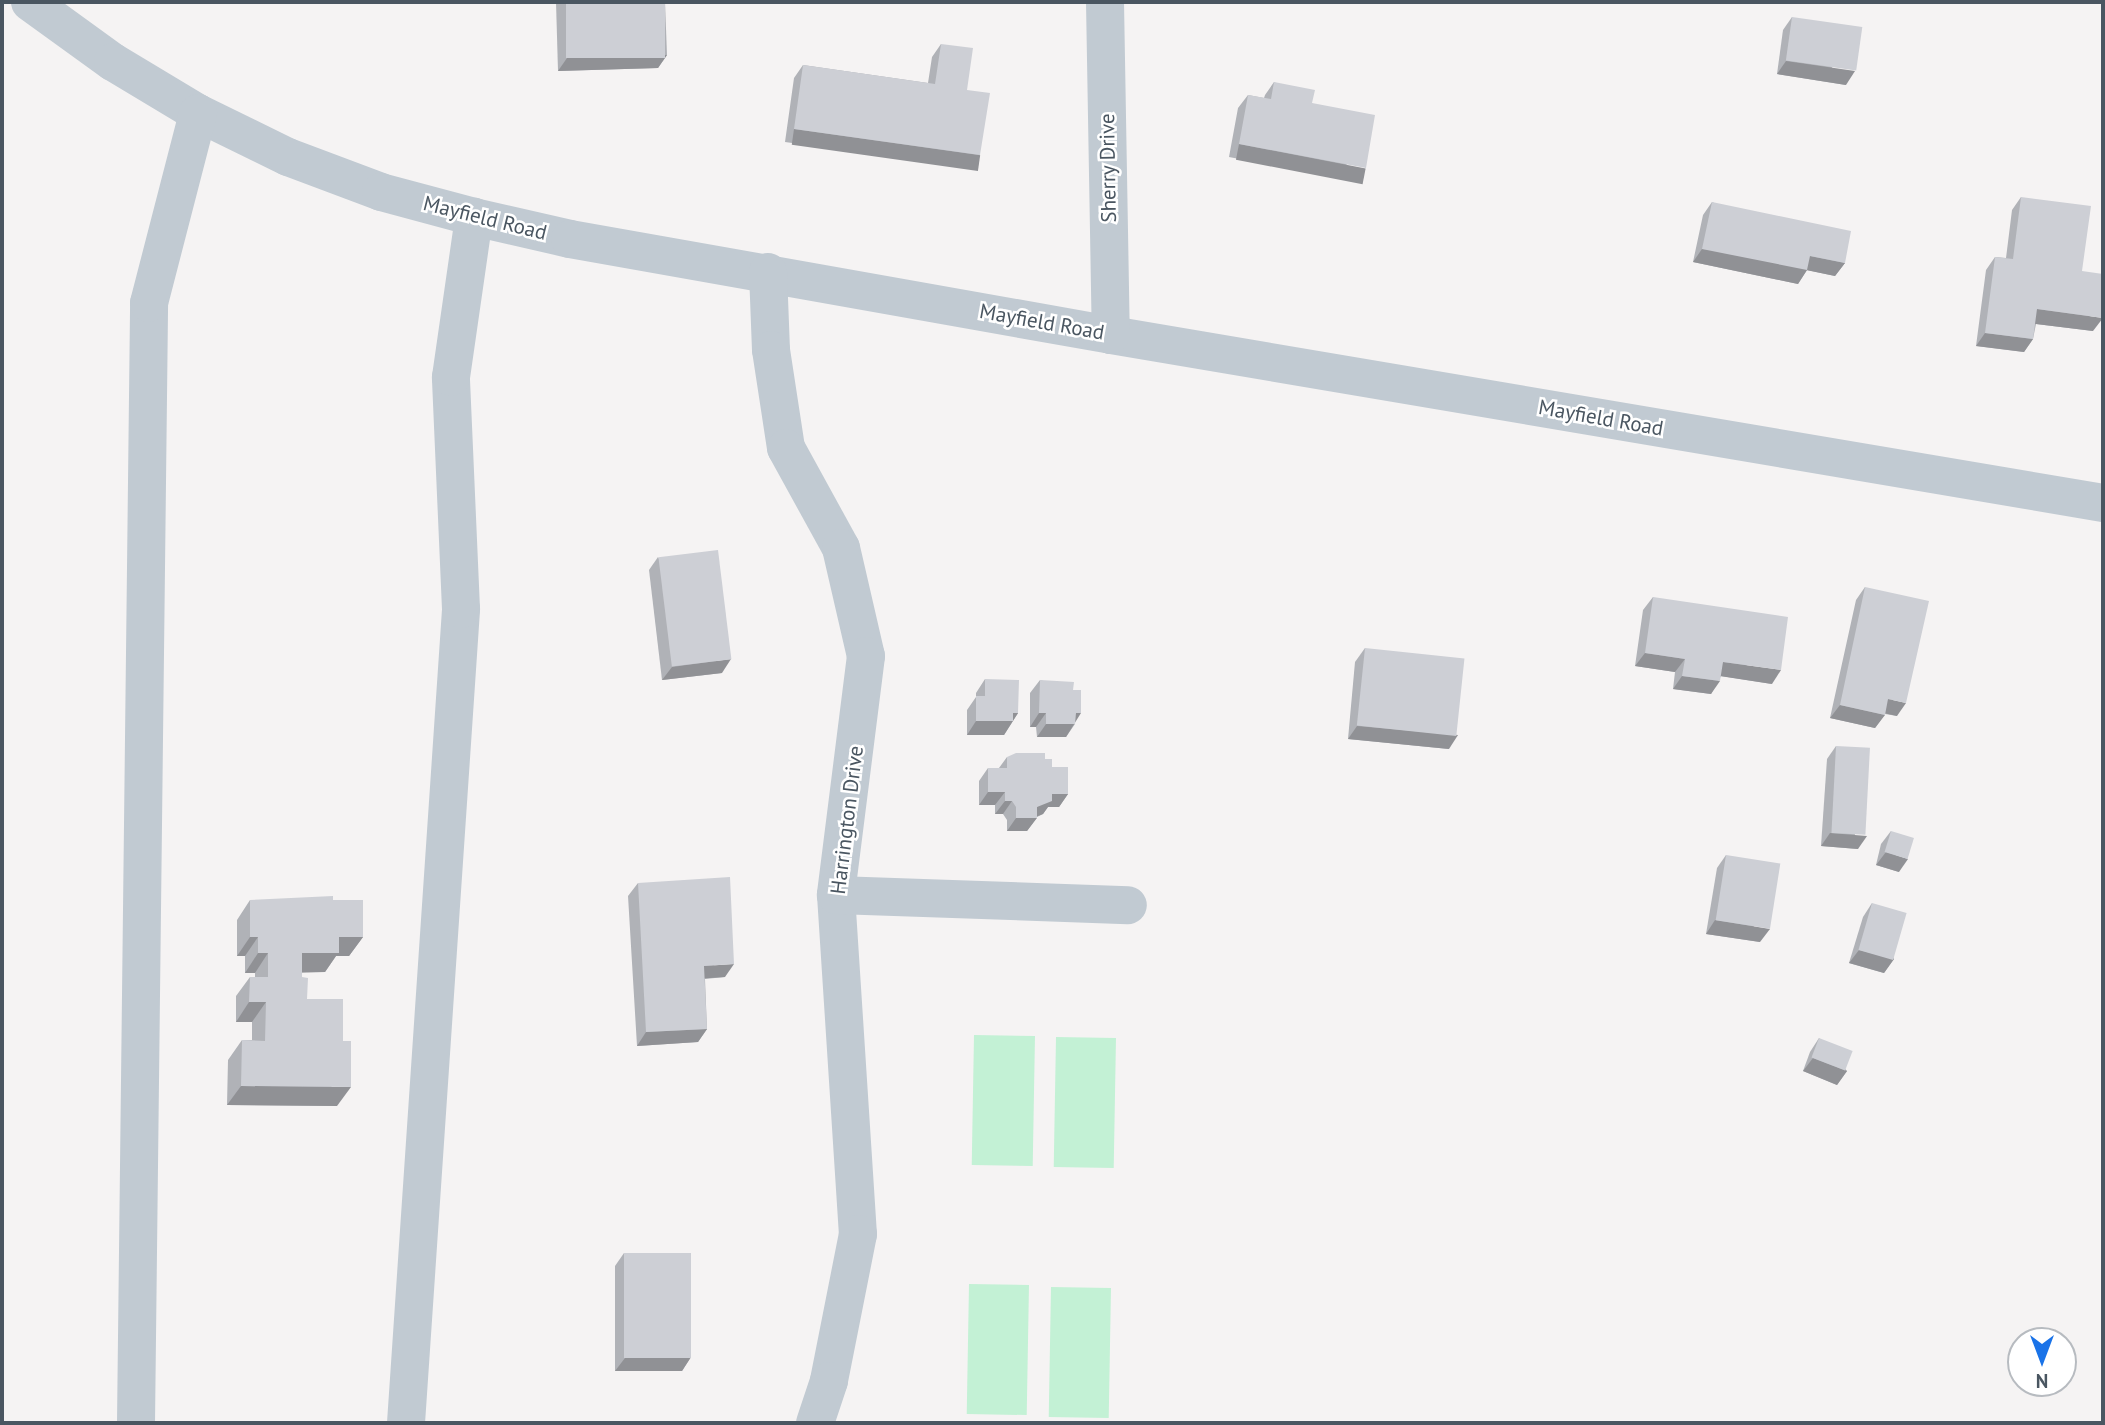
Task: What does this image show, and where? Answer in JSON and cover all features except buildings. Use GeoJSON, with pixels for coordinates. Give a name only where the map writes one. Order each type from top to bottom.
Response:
{"type":"FeatureCollection","features":[{"type":"Feature","properties":{"kind":"street","name":"Mayfield Road"},"geometry":{"type":"LineString","coordinates":[[30,2],[113,62],[198,113],[288,157],[381,192],[474,217],[570,239],[768,272],[1111,335],[2103,503]]}},
{"type":"Feature","properties":{"kind":"street","name":"Sherry Drive"},"geometry":{"type":"LineString","coordinates":[[1105,2],[1111,335]]}},
{"type":"Feature","properties":{"kind":"street"},"geometry":{"type":"LineString","coordinates":[[136,1423],[149,303],[198,113]]}},
{"type":"Feature","properties":{"kind":"street"},"geometry":{"type":"LineString","coordinates":[[406,1423],[461,609],[451,377],[474,217]]}},
{"type":"Feature","properties":{"kind":"street","name":"Harrington Drive"},"geometry":{"type":"LineString","coordinates":[[768,272],[771,350],[786,448],[841,548],[866,656],[836,895],[852,1086],[858,1234],[829,1381],[815,1423]]}},
{"type":"Feature","properties":{"kind":"street"},"geometry":{"type":"LineString","coordinates":[[836,895],[1128,905]]}},
{"type":"Feature","properties":{"kind":"green space"},"geometry":{"type":"Polygon","coordinates":[[[974,1035],[1035,1036],[1033,1166],[972,1165],[974,1035]]]}},
{"type":"Feature","properties":{"kind":"green space"},"geometry":{"type":"Polygon","coordinates":[[[1056,1037],[1116,1038],[1114,1168],[1054,1167],[1056,1037]]]}},
{"type":"Feature","properties":{"kind":"green space"},"geometry":{"type":"Polygon","coordinates":[[[969,1284],[1029,1285],[1027,1415],[967,1414],[969,1284]]]}},
{"type":"Feature","properties":{"kind":"green space"},"geometry":{"type":"Polygon","coordinates":[[[1051,1287],[1111,1288],[1109,1418],[1049,1417],[1051,1287]]]}}]}
